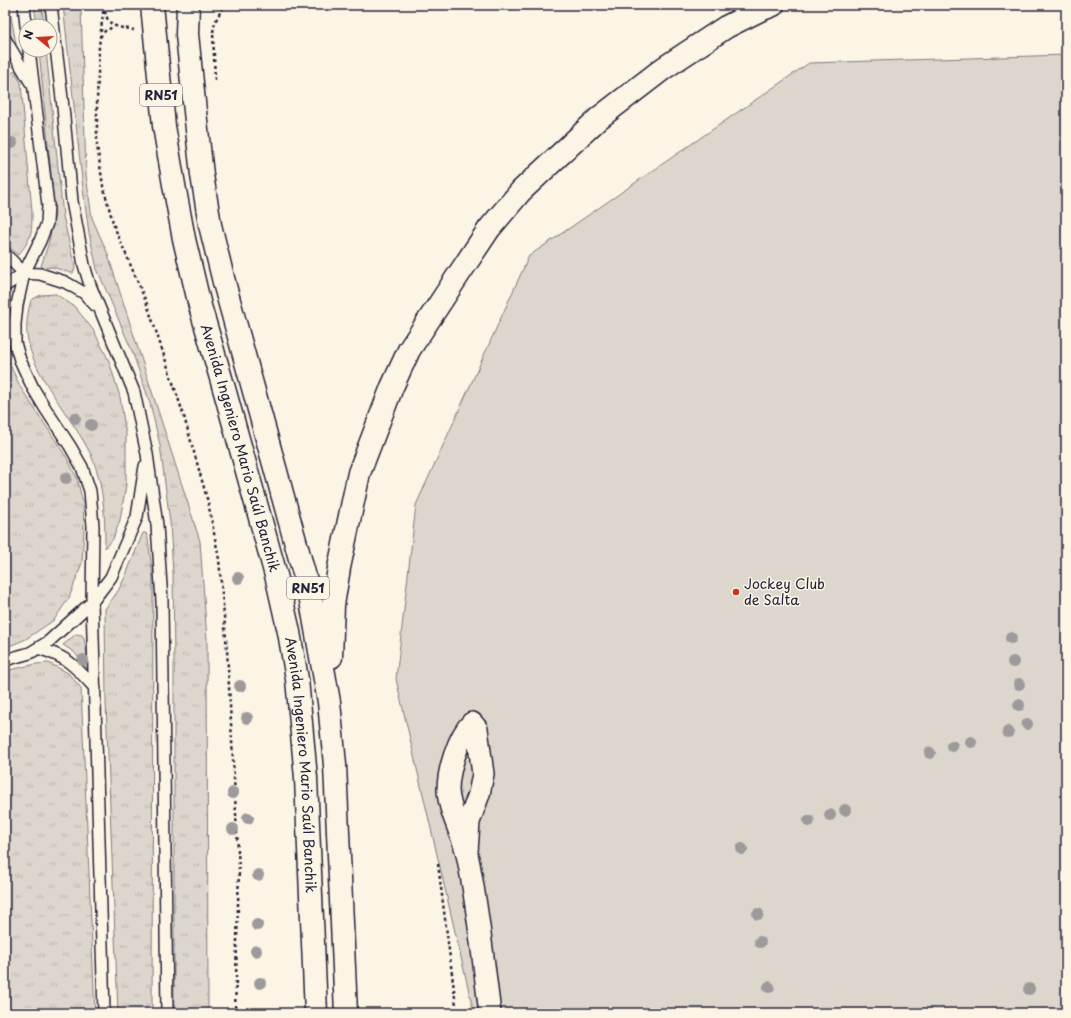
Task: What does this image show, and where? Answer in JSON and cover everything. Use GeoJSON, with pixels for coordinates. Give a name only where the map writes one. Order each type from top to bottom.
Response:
{"type":"FeatureCollection","features":[{"type":"Feature","properties":{"kind":"highway","name":"Avenida Ingeniero Mario Saúl Banchik"},"geometry":{"type":"LineString","coordinates":[[152,5],[164,126],[184,239],[200,306],[276,579],[289,632],[297,679],[306,778],[316,1013]]}},
{"type":"Feature","properties":{"kind":"highway","name":"Avenida Ingeniero Mario Saúl Banchik"},"geometry":{"type":"LineString","coordinates":[[188,5],[187,34],[202,175],[210,225],[225,286],[310,595],[329,702],[337,810],[346,1013]]}},
{"type":"Feature","properties":{"kind":"highway"},"geometry":{"type":"LineString","coordinates":[[329,702],[333,605],[339,568],[359,473],[392,387],[409,350],[489,229],[520,191],[576,138],[610,109],[664,68],[726,27],[773,5]]}},
{"type":"Feature","properties":{"kind":"street"},"geometry":{"type":"LineString","coordinates":[[466,852],[469,822],[479,794],[483,774],[477,729],[472,723],[466,728],[451,765],[448,791],[454,816],[466,852],[472,880],[490,1013]]}},
{"type":"Feature","properties":{"kind":"lane"},"geometry":{"type":"LineString","coordinates":[[24,5],[25,18]]}},
{"type":"Feature","properties":{"kind":"lane"},"geometry":{"type":"LineString","coordinates":[[51,5],[72,200],[84,265],[90,285],[134,392],[147,454],[157,525],[162,601],[167,1013]]}},
{"type":"Feature","properties":{"kind":"lane"},"geometry":{"type":"LineString","coordinates":[[5,39],[33,86]]}},
{"type":"Feature","properties":{"kind":"lane"},"geometry":{"type":"LineString","coordinates":[[30,58],[48,205],[47,223],[40,242],[24,273],[17,305],[15,343],[20,360],[33,388],[82,467],[90,491],[93,526],[92,602],[104,1013]]}},
{"type":"Feature","properties":{"kind":"lane"},"geometry":{"type":"LineString","coordinates":[[5,254],[24,273]]}},
{"type":"Feature","properties":{"kind":"lane"},"geometry":{"type":"LineString","coordinates":[[5,286],[24,273],[40,274],[65,282],[84,293],[100,310]]}},
{"type":"Feature","properties":{"kind":"lane"},"geometry":{"type":"LineString","coordinates":[[5,660],[30,653],[48,642],[92,602],[111,577],[137,517],[147,454]]}},
{"type":"Feature","properties":{"kind":"lane"},"geometry":{"type":"LineString","coordinates":[[38,648],[56,653],[68,661],[78,669],[95,688]]}},
{"type":"Feature","properties":{"kind":"path"},"geometry":{"type":"LineString","coordinates":[[215,83],[213,32],[215,22],[224,5]]}},
{"type":"Feature","properties":{"kind":"path"},"geometry":{"type":"LineString","coordinates":[[104,6],[109,23],[115,26],[156,35]]}},
{"type":"Feature","properties":{"kind":"path"},"geometry":{"type":"LineString","coordinates":[[104,6],[100,39],[97,144],[103,186],[114,226],[147,304],[183,413],[208,502],[219,559],[227,650],[239,869],[235,1013]]}},
{"type":"Feature","properties":{"kind":"path"},"geometry":{"type":"LineString","coordinates":[[100,39],[105,31],[115,26]]}},
{"type":"Feature","properties":{"kind":"path"},"geometry":{"type":"LineString","coordinates":[[438,864],[457,1013]]}},
{"type":"Feature","properties":{"kind":"green space"},"geometry":{"type":"Polygon","coordinates":[[[5,5],[9,5],[16,44],[5,29],[5,5]]]}},
{"type":"Feature","properties":{"kind":"green space"},"geometry":{"type":"Polygon","coordinates":[[[34,5],[42,5],[43,18],[36,18],[34,5]]]}},
{"type":"Feature","properties":{"kind":"green space"},"geometry":{"type":"Polygon","coordinates":[[[63,5],[81,5],[86,175],[92,218],[107,252],[200,541],[207,640],[208,1013],[174,1013],[174,662],[173,573],[170,522],[160,445],[150,403],[132,351],[97,269],[89,233],[63,5]]]}},
{"type":"Feature","properties":{"kind":"green space","name":"Jockey Club de Salta"},"geometry":{"type":"Polygon","coordinates":[[[1066,55],[1066,1013],[474,1013],[396,679],[416,505],[529,256],[809,63],[1066,55]]]}},
{"type":"Feature","properties":{"kind":"green space"},"geometry":{"type":"Polygon","coordinates":[[[40,58],[47,58],[63,216],[75,268],[73,273],[52,267],[43,268],[41,266],[55,215],[40,58]]]}},
{"type":"Feature","properties":{"kind":"green space"},"geometry":{"type":"Polygon","coordinates":[[[15,71],[21,83],[32,211],[32,224],[29,240],[18,255],[5,243],[5,77],[15,71]]]}},
{"type":"Feature","properties":{"kind":"green space"},"geometry":{"type":"Polygon","coordinates":[[[56,294],[75,307],[94,331],[109,361],[120,397],[126,435],[126,485],[120,520],[113,539],[105,548],[103,501],[99,478],[91,455],[44,380],[30,349],[27,334],[31,300],[41,295],[56,294]]]}},
{"type":"Feature","properties":{"kind":"green space"},"geometry":{"type":"Polygon","coordinates":[[[5,317],[6,342],[10,365],[21,388],[67,458],[77,478],[83,503],[84,529],[82,563],[69,598],[54,620],[26,639],[5,648],[5,317]]]}},
{"type":"Feature","properties":{"kind":"green space"},"geometry":{"type":"Polygon","coordinates":[[[143,533],[146,533],[148,539],[153,578],[152,1013],[118,1013],[106,703],[105,609],[118,591],[125,577],[143,533]]]}},
{"type":"Feature","properties":{"kind":"green space"},"geometry":{"type":"Polygon","coordinates":[[[76,634],[82,635],[84,638],[90,672],[74,652],[63,645],[76,634]]]}},
{"type":"Feature","properties":{"kind":"green space"},"geometry":{"type":"Polygon","coordinates":[[[49,663],[68,673],[81,688],[95,1013],[5,1013],[5,671],[36,664],[49,663]]]}},
{"type":"Feature","properties":{"kind":"place","name":"Jockey Club de Salta"},"geometry":{"type":"Point","coordinates":[736,592]}}]}
